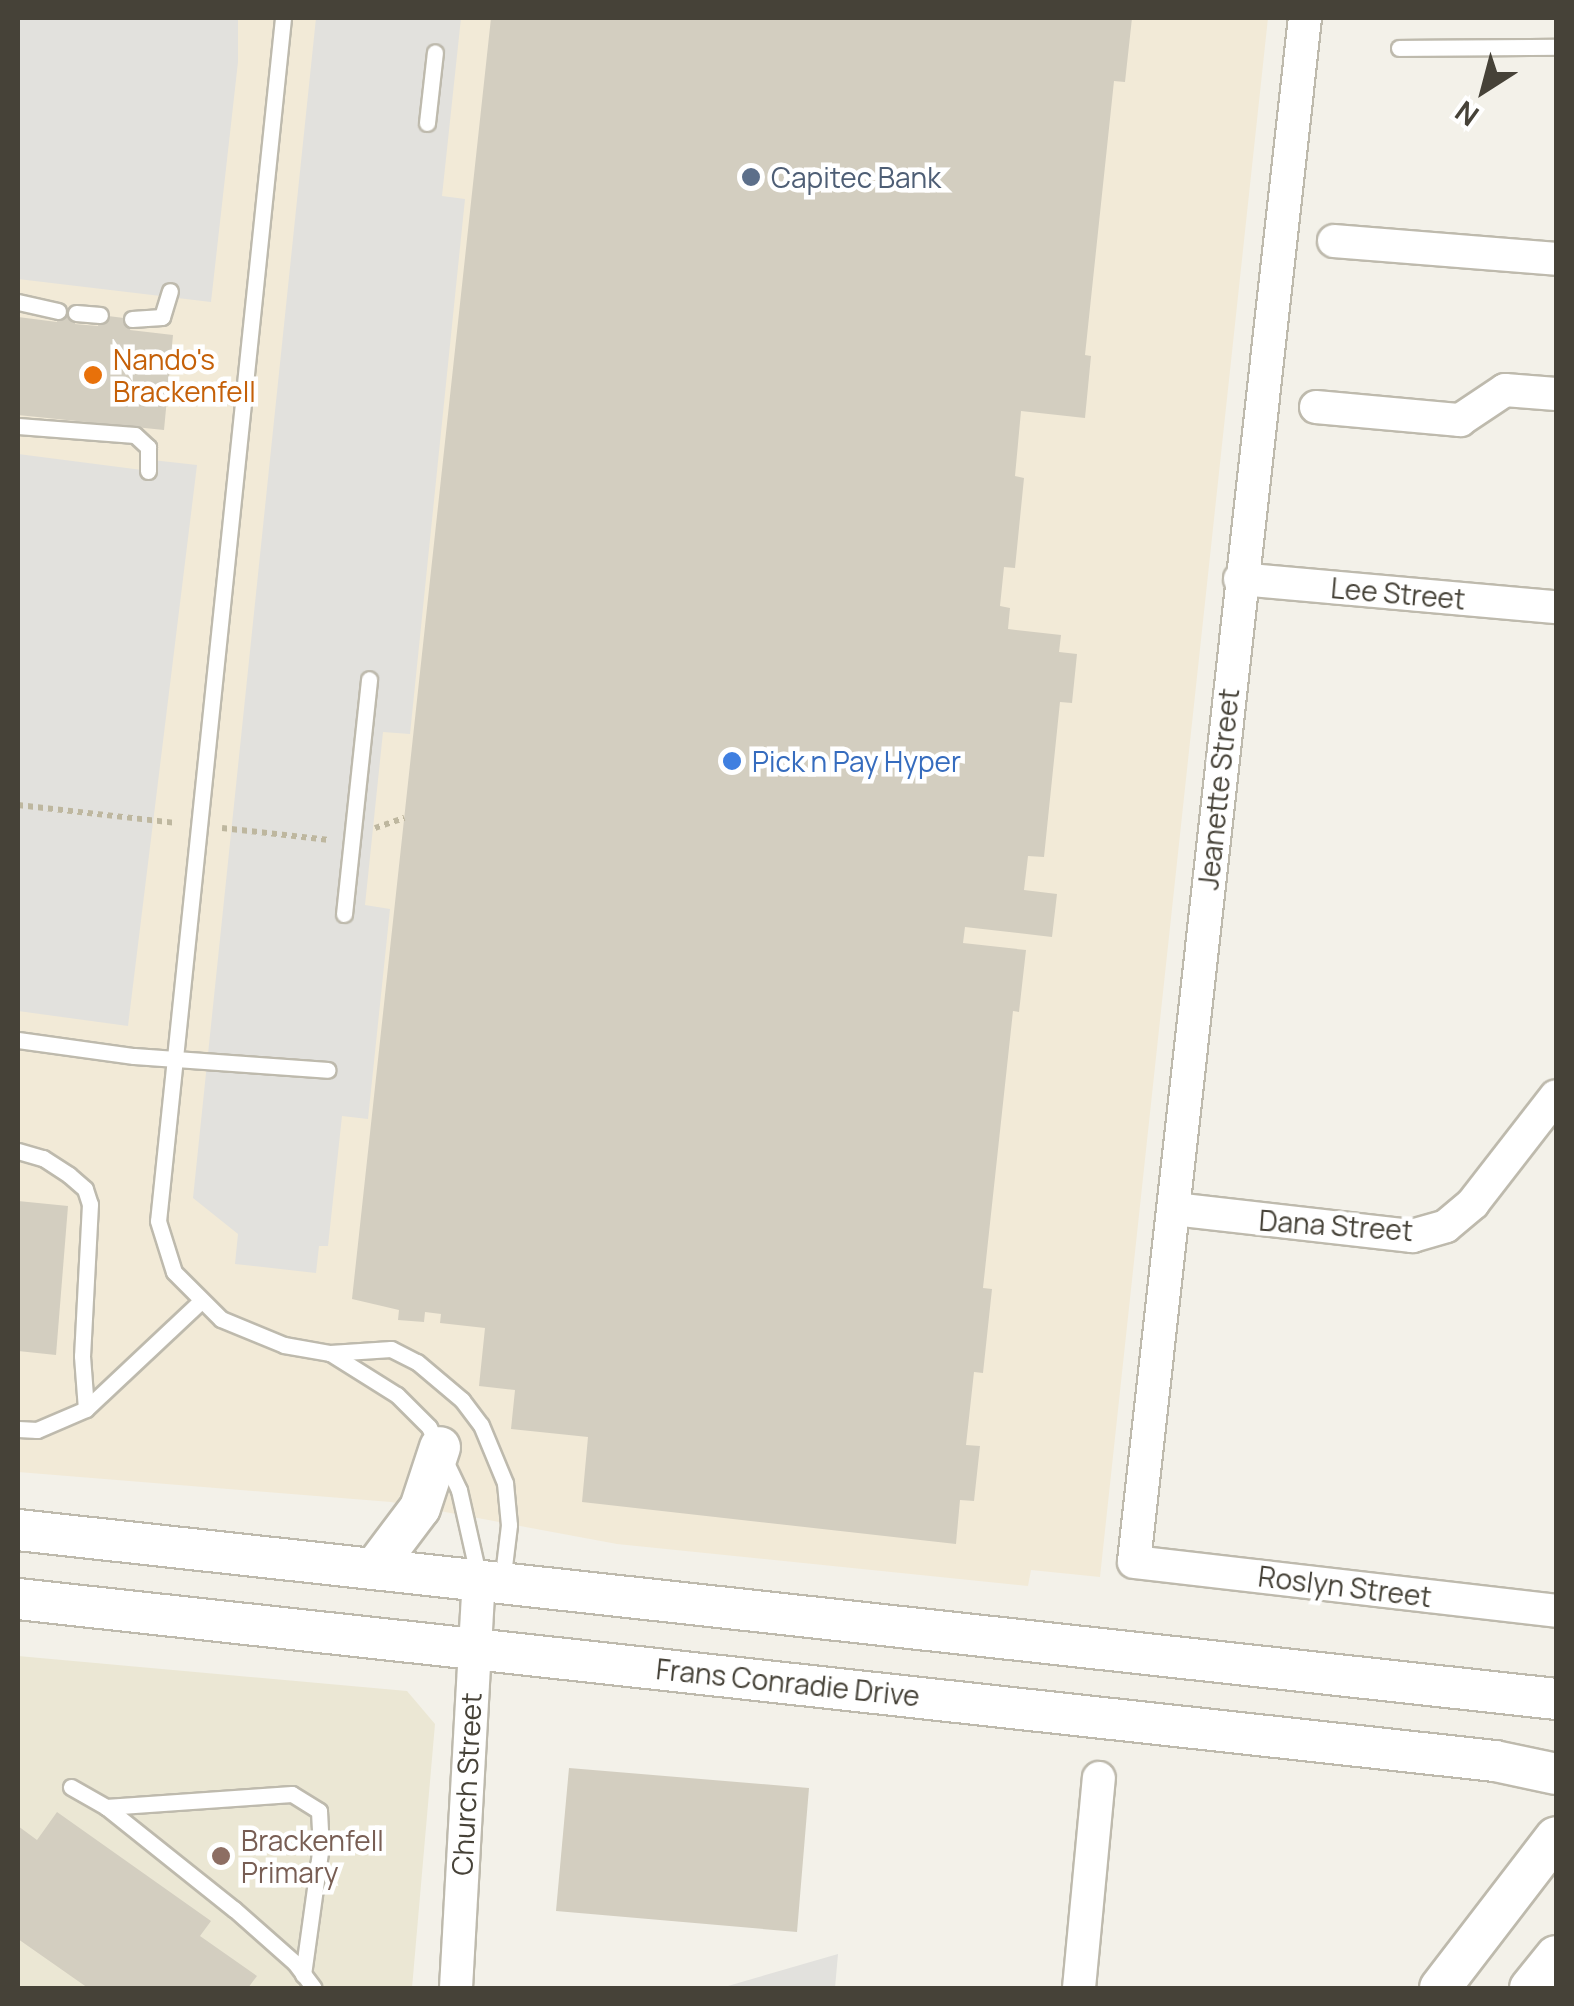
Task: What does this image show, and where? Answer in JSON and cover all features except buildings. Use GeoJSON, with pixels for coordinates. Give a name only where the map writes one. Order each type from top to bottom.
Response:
{"type":"FeatureCollection","features":[{"type":"Feature","properties":{"kind":"street","name":"Jeanette Street"},"geometry":{"type":"LineString","coordinates":[[1134,1562],[1305,18]]}},
{"type":"Feature","properties":{"kind":"street"},"geometry":{"type":"LineString","coordinates":[[1334,240],[1556,259]]}},
{"type":"Feature","properties":{"kind":"street"},"geometry":{"type":"LineString","coordinates":[[1316,407],[1460,420],[1504,390],[1556,394]]}},
{"type":"Feature","properties":{"kind":"street","name":"Lee Street"},"geometry":{"type":"LineString","coordinates":[[1240,579],[1556,607]]}},
{"type":"Feature","properties":{"kind":"street","name":"Dana Street"},"geometry":{"type":"LineString","coordinates":[[1174,1209],[1412,1236],[1446,1226],[1474,1203],[1556,1096]]}},
{"type":"Feature","properties":{"kind":"street"},"geometry":{"type":"LineString","coordinates":[[374,1569],[420,1508],[440,1448]]}},
{"type":"Feature","properties":{"kind":"street"},"geometry":{"type":"LineString","coordinates":[[18,1530],[1556,1700]]}},
{"type":"Feature","properties":{"kind":"street","name":"Roslyn Street"},"geometry":{"type":"LineString","coordinates":[[1134,1562],[1556,1611]]}},
{"type":"Feature","properties":{"kind":"street","name":"Church Street"},"geometry":{"type":"LineString","coordinates":[[456,1988],[474,1648],[491,1581]]}},
{"type":"Feature","properties":{"kind":"street","name":"Frans Conradie Drive"},"geometry":{"type":"LineString","coordinates":[[18,1598],[1495,1762],[1556,1774]]}},
{"type":"Feature","properties":{"kind":"street"},"geometry":{"type":"LineString","coordinates":[[1079,1988],[1099,1778]]}},
{"type":"Feature","properties":{"kind":"street"},"geometry":{"type":"LineString","coordinates":[[1440,1988],[1556,1838]]}},
{"type":"Feature","properties":{"kind":"street"},"geometry":{"type":"LineString","coordinates":[[1530,1988],[1556,1956]]}},
{"type":"Feature","properties":{"kind":"lane"},"geometry":{"type":"LineString","coordinates":[[283,18],[158,1221],[174,1272],[220,1319],[263,1340],[330,1353],[390,1349],[441,1379],[472,1412],[495,1453],[509,1504],[491,1581]]}},
{"type":"Feature","properties":{"kind":"lane"},"geometry":{"type":"LineString","coordinates":[[1399,48],[1556,47]]}},
{"type":"Feature","properties":{"kind":"lane"},"geometry":{"type":"LineString","coordinates":[[427,123],[435,52]]}},
{"type":"Feature","properties":{"kind":"lane"},"geometry":{"type":"LineString","coordinates":[[132,319],[162,317],[170,291]]}},
{"type":"Feature","properties":{"kind":"lane"},"geometry":{"type":"LineString","coordinates":[[18,302],[58,311]]}},
{"type":"Feature","properties":{"kind":"lane"},"geometry":{"type":"LineString","coordinates":[[76,313],[100,316]]}},
{"type":"Feature","properties":{"kind":"lane"},"geometry":{"type":"LineString","coordinates":[[18,426],[135,435],[148,448],[148,470]]}},
{"type":"Feature","properties":{"kind":"lane"},"geometry":{"type":"LineString","coordinates":[[344,914],[369,680]]}},
{"type":"Feature","properties":{"kind":"lane"},"geometry":{"type":"LineString","coordinates":[[18,1040],[327,1070]]}},
{"type":"Feature","properties":{"kind":"lane"},"geometry":{"type":"LineString","coordinates":[[18,1151],[43,1158],[70,1174],[85,1188],[90,1204],[82,1356],[86,1409]]}},
{"type":"Feature","properties":{"kind":"lane"},"geometry":{"type":"LineString","coordinates":[[18,1429],[37,1430],[86,1409],[200,1302]]}},
{"type":"Feature","properties":{"kind":"lane"},"geometry":{"type":"LineString","coordinates":[[330,1353],[397,1394],[429,1427],[459,1490],[491,1581]]}},
{"type":"Feature","properties":{"kind":"lane"},"geometry":{"type":"LineString","coordinates":[[71,1787],[106,1808],[234,1908],[314,1988]]}},
{"type":"Feature","properties":{"kind":"lane"},"geometry":{"type":"LineString","coordinates":[[106,1808],[292,1794],[319,1811],[322,1845],[304,1974]]}},
{"type":"Feature","properties":{"kind":"shaded area"},"geometry":{"type":"Polygon","coordinates":[[[18,18],[1268,18],[1100,1577],[1031,1570],[1028,1586],[617,1544],[391,1502],[18,1472],[18,18]]]}},
{"type":"Feature","properties":{"kind":"shaded area"},"geometry":{"type":"Polygon","coordinates":[[[18,18],[238,18],[238,62],[211,302],[18,279],[18,18]]]}},
{"type":"Feature","properties":{"kind":"shaded area"},"geometry":{"type":"Polygon","coordinates":[[[316,18],[461,18],[442,196],[465,199],[410,734],[383,732],[365,905],[390,909],[368,1119],[342,1116],[328,1246],[319,1246],[316,1273],[235,1264],[238,1234],[193,1198],[316,18]]]}},
{"type":"Feature","properties":{"kind":"shaded area"},"geometry":{"type":"Polygon","coordinates":[[[18,454],[150,471],[152,460],[197,465],[128,1026],[18,1011],[18,454]]]}},
{"type":"Feature","properties":{"kind":"shaded area","name":"Brackenfell Primary"},"geometry":{"type":"Polygon","coordinates":[[[18,1656],[407,1691],[435,1724],[412,1988],[18,1988],[18,1656]]]}},
{"type":"Feature","properties":{"kind":"shaded area"},"geometry":{"type":"Polygon","coordinates":[[[838,1954],[835,1988],[725,1988],[728,1986],[838,1954]]]}},
{"type":"Feature","properties":{"kind":"place","name":"Capitec Bank"},"geometry":{"type":"Point","coordinates":[751,177]}},
{"type":"Feature","properties":{"kind":"place","name":"Nando's Brackenfell"},"geometry":{"type":"Point","coordinates":[93,375]}},
{"type":"Feature","properties":{"kind":"place","name":"Pick n Pay Hyper"},"geometry":{"type":"Point","coordinates":[732,761]}},
{"type":"Feature","properties":{"kind":"place","name":"Brackenfell Primary"},"geometry":{"type":"Point","coordinates":[221,1856]}}]}
